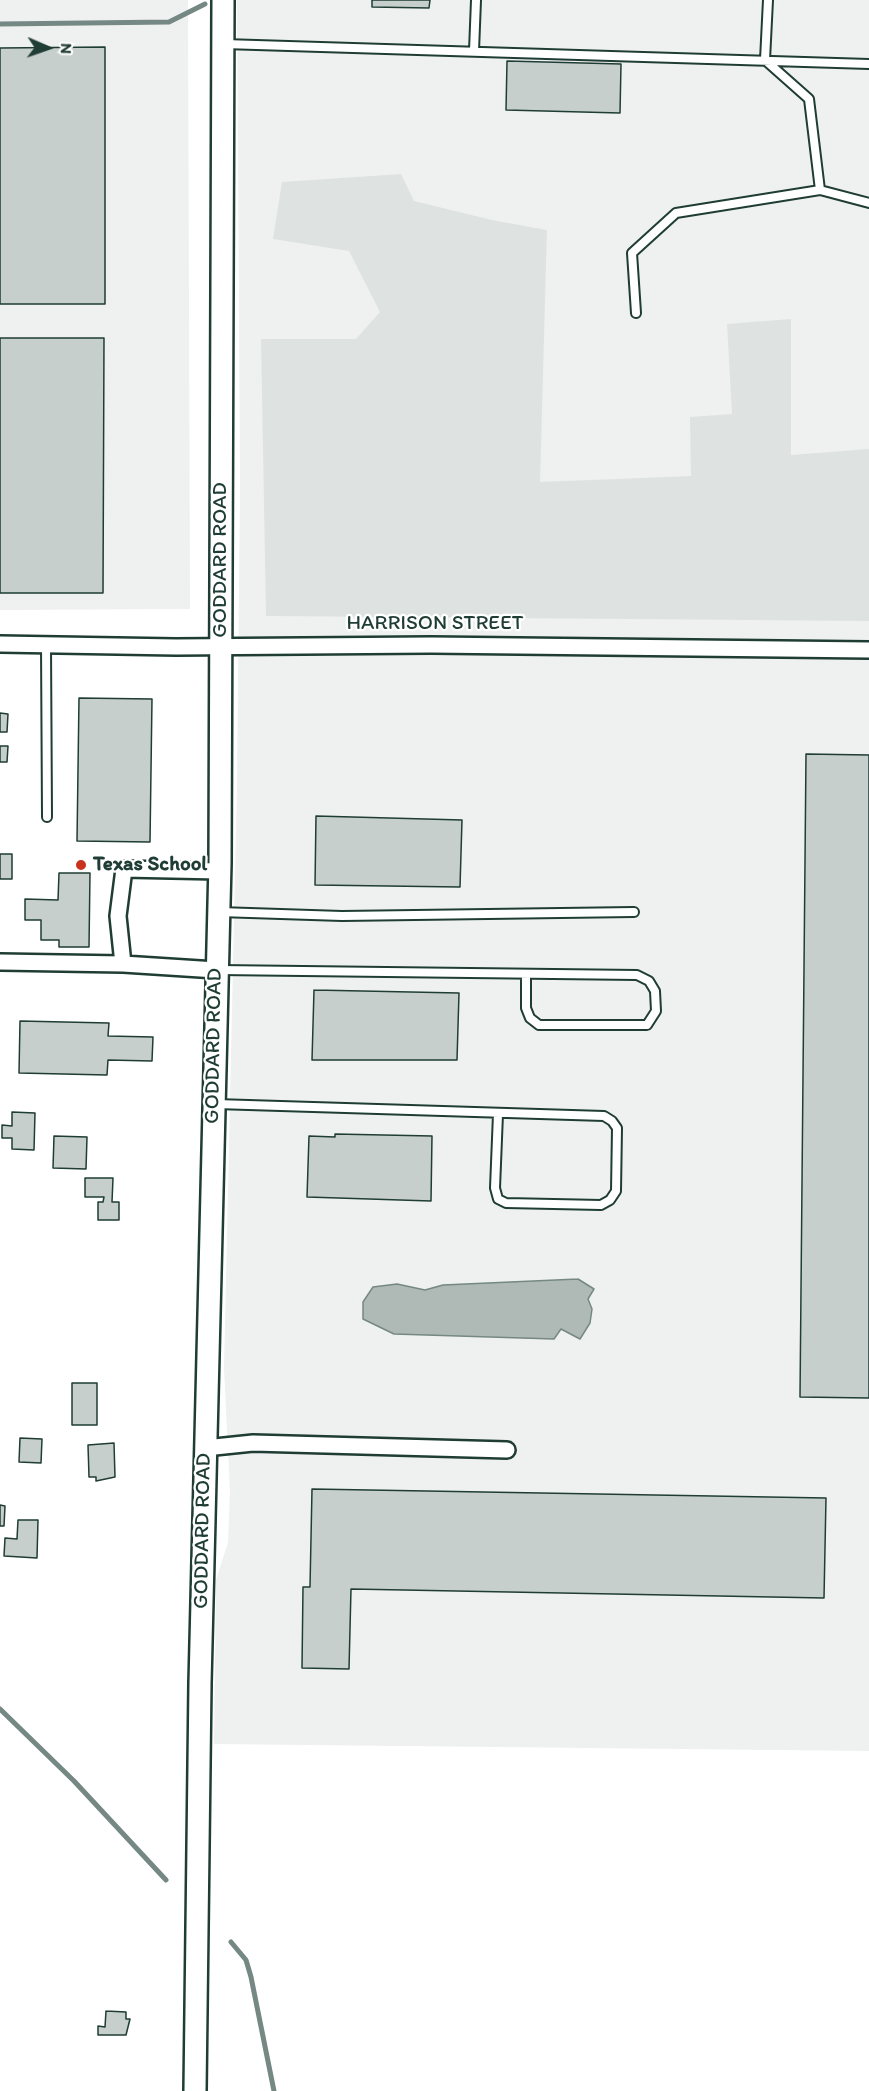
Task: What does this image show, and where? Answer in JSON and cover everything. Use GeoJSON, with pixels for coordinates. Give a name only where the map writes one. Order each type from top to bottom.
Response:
{"type":"FeatureCollection","features":[{"type":"Feature","properties":{"kind":"main road","name":"GODDARD ROAD"},"geometry":{"type":"LineString","coordinates":[[195,2091],[205,1448],[219,871],[223,0]]}},
{"type":"Feature","properties":{"kind":"street","name":"HARRISON STREET"},"geometry":{"type":"LineString","coordinates":[[0,644],[431,645],[869,650]]}},
{"type":"Feature","properties":{"kind":"street"},"geometry":{"type":"LineString","coordinates":[[123,964],[118,916],[124,869],[219,871]]}},
{"type":"Feature","properties":{"kind":"street"},"geometry":{"type":"LineString","coordinates":[[0,962],[123,964],[216,970]]}},
{"type":"Feature","properties":{"kind":"street"},"geometry":{"type":"LineString","coordinates":[[205,1448],[253,1443],[507,1450]]}},
{"type":"Feature","properties":{"kind":"lane"},"geometry":{"type":"LineString","coordinates":[[474,51],[476,0]]}},
{"type":"Feature","properties":{"kind":"lane"},"geometry":{"type":"LineString","coordinates":[[765,60],[768,0]]}},
{"type":"Feature","properties":{"kind":"lane"},"geometry":{"type":"LineString","coordinates":[[223,44],[869,64]]}},
{"type":"Feature","properties":{"kind":"lane"},"geometry":{"type":"LineString","coordinates":[[765,60],[809,99],[820,190]]}},
{"type":"Feature","properties":{"kind":"lane"},"geometry":{"type":"LineString","coordinates":[[636,313],[632,253],[676,213],[820,190],[869,203]]}},
{"type":"Feature","properties":{"kind":"lane"},"geometry":{"type":"LineString","coordinates":[[46,645],[47,817]]}},
{"type":"Feature","properties":{"kind":"lane"},"geometry":{"type":"LineString","coordinates":[[218,911],[342,916],[634,912]]}},
{"type":"Feature","properties":{"kind":"lane"},"geometry":{"type":"LineString","coordinates":[[216,970],[637,975],[650,981],[655,992],[656,1011],[647,1025],[539,1025],[530,1018],[526,1008],[525,974]]}},
{"type":"Feature","properties":{"kind":"lane"},"geometry":{"type":"LineString","coordinates":[[212,1104],[603,1116],[612,1120],[617,1128],[616,1191],[610,1200],[601,1205],[589,1205],[506,1203],[498,1199],[495,1188],[498,1114]]}},
{"type":"Feature","properties":{"kind":"shaded area"},"geometry":{"type":"Polygon","coordinates":[[[0,0],[188,0],[190,609],[0,610],[0,0]]]}},
{"type":"Feature","properties":{"kind":"shaded area"},"geometry":{"type":"Polygon","coordinates":[[[237,0],[869,0],[869,1751],[214,1744],[216,1580],[228,1542],[230,1491],[224,1369],[237,785],[240,485],[237,0]]]}},
{"type":"Feature","properties":{"kind":"shaded area"},"geometry":{"type":"Polygon","coordinates":[[[401,174],[414,201],[492,220],[547,230],[540,482],[691,476],[690,417],[732,414],[727,324],[791,319],[791,455],[869,449],[869,621],[266,616],[261,339],[356,339],[380,312],[349,251],[273,239],[282,182],[401,174]]]}},
{"type":"Feature","properties":{"kind":"shaded area"},"geometry":{"type":"Polygon","coordinates":[[[578,1279],[594,1289],[588,1299],[592,1309],[590,1323],[580,1339],[561,1329],[554,1339],[394,1334],[363,1319],[363,1302],[373,1287],[397,1284],[425,1290],[443,1285],[578,1279]]]}},
{"type":"Feature","properties":{"kind":"building"},"geometry":{"type":"Polygon","coordinates":[[[372,0],[430,0],[429,8],[372,7],[372,0]]]}},
{"type":"Feature","properties":{"kind":"building"},"geometry":{"type":"Polygon","coordinates":[[[105,47],[105,304],[0,304],[0,48],[105,47]]]}},
{"type":"Feature","properties":{"kind":"building"},"geometry":{"type":"Polygon","coordinates":[[[507,61],[621,64],[620,113],[506,110],[507,61]]]}},
{"type":"Feature","properties":{"kind":"building"},"geometry":{"type":"Polygon","coordinates":[[[0,338],[104,338],[103,593],[0,593],[0,338]]]}},
{"type":"Feature","properties":{"kind":"building"},"geometry":{"type":"Polygon","coordinates":[[[79,698],[152,699],[150,842],[77,841],[79,698]]]}},
{"type":"Feature","properties":{"kind":"building"},"geometry":{"type":"Polygon","coordinates":[[[0,713],[8,714],[7,732],[0,732],[0,713]]]}},
{"type":"Feature","properties":{"kind":"building"},"geometry":{"type":"Polygon","coordinates":[[[0,746],[8,746],[7,762],[0,762],[0,746]]]}},
{"type":"Feature","properties":{"kind":"building"},"geometry":{"type":"Polygon","coordinates":[[[806,754],[869,755],[869,1398],[800,1397],[806,754]]]}},
{"type":"Feature","properties":{"kind":"building"},"geometry":{"type":"Polygon","coordinates":[[[316,816],[462,820],[460,887],[315,885],[316,816]]]}},
{"type":"Feature","properties":{"kind":"building"},"geometry":{"type":"Polygon","coordinates":[[[0,854],[12,854],[12,879],[0,879],[0,854]]]}},
{"type":"Feature","properties":{"kind":"building"},"geometry":{"type":"Polygon","coordinates":[[[59,873],[90,873],[89,947],[59,947],[59,940],[41,940],[41,920],[25,920],[25,899],[58,900],[59,873]]]}},
{"type":"Feature","properties":{"kind":"building"},"geometry":{"type":"Polygon","coordinates":[[[314,990],[459,993],[457,1060],[312,1060],[314,990]]]}},
{"type":"Feature","properties":{"kind":"building"},"geometry":{"type":"Polygon","coordinates":[[[20,1021],[109,1023],[108,1036],[153,1037],[152,1061],[108,1060],[107,1075],[19,1073],[20,1021]]]}},
{"type":"Feature","properties":{"kind":"building"},"geometry":{"type":"Polygon","coordinates":[[[12,1112],[35,1113],[34,1150],[12,1149],[12,1138],[2,1138],[2,1125],[12,1126],[12,1112]]]}},
{"type":"Feature","properties":{"kind":"building"},"geometry":{"type":"Polygon","coordinates":[[[335,1134],[432,1136],[431,1201],[307,1197],[309,1136],[335,1137],[335,1134]]]}},
{"type":"Feature","properties":{"kind":"building"},"geometry":{"type":"Polygon","coordinates":[[[54,1136],[87,1137],[86,1169],[53,1168],[54,1136]]]}},
{"type":"Feature","properties":{"kind":"building"},"geometry":{"type":"Polygon","coordinates":[[[85,1178],[113,1178],[112,1202],[119,1202],[119,1220],[98,1220],[98,1202],[103,1202],[104,1197],[85,1197],[85,1178]]]}},
{"type":"Feature","properties":{"kind":"building"},"geometry":{"type":"Polygon","coordinates":[[[72,1383],[97,1383],[97,1425],[72,1425],[72,1383]]]}},
{"type":"Feature","properties":{"kind":"building"},"geometry":{"type":"Polygon","coordinates":[[[20,1438],[42,1439],[41,1463],[19,1462],[20,1438]]]}},
{"type":"Feature","properties":{"kind":"building"},"geometry":{"type":"Polygon","coordinates":[[[114,1443],[115,1477],[96,1481],[96,1477],[89,1477],[88,1445],[114,1443]]]}},
{"type":"Feature","properties":{"kind":"building"},"geometry":{"type":"Polygon","coordinates":[[[312,1489],[826,1498],[824,1598],[351,1589],[349,1669],[302,1668],[303,1587],[310,1587],[312,1489]]]}},
{"type":"Feature","properties":{"kind":"building"},"geometry":{"type":"Polygon","coordinates":[[[0,1505],[5,1506],[4,1526],[0,1526],[0,1505]]]}},
{"type":"Feature","properties":{"kind":"building"},"geometry":{"type":"Polygon","coordinates":[[[18,1520],[38,1520],[37,1558],[4,1556],[5,1538],[17,1539],[18,1520]]]}},
{"type":"Feature","properties":{"kind":"building"},"geometry":{"type":"Polygon","coordinates":[[[106,2011],[126,2012],[126,2019],[130,2019],[126,2035],[98,2035],[98,2026],[105,2027],[106,2011]]]}},
{"type":"Feature","properties":{"kind":"waterway"},"geometry":{"type":"LineString","coordinates":[[0,24],[169,22],[205,4]]}},
{"type":"Feature","properties":{"kind":"waterway"},"geometry":{"type":"LineString","coordinates":[[0,1709],[74,1781],[166,1880]]}},
{"type":"Feature","properties":{"kind":"waterway"},"geometry":{"type":"LineString","coordinates":[[231,1942],[246,1960],[251,1977],[274,2091]]}},
{"type":"Feature","properties":{"kind":"place","name":"Texas School"},"geometry":{"type":"Point","coordinates":[81,865]}}]}
